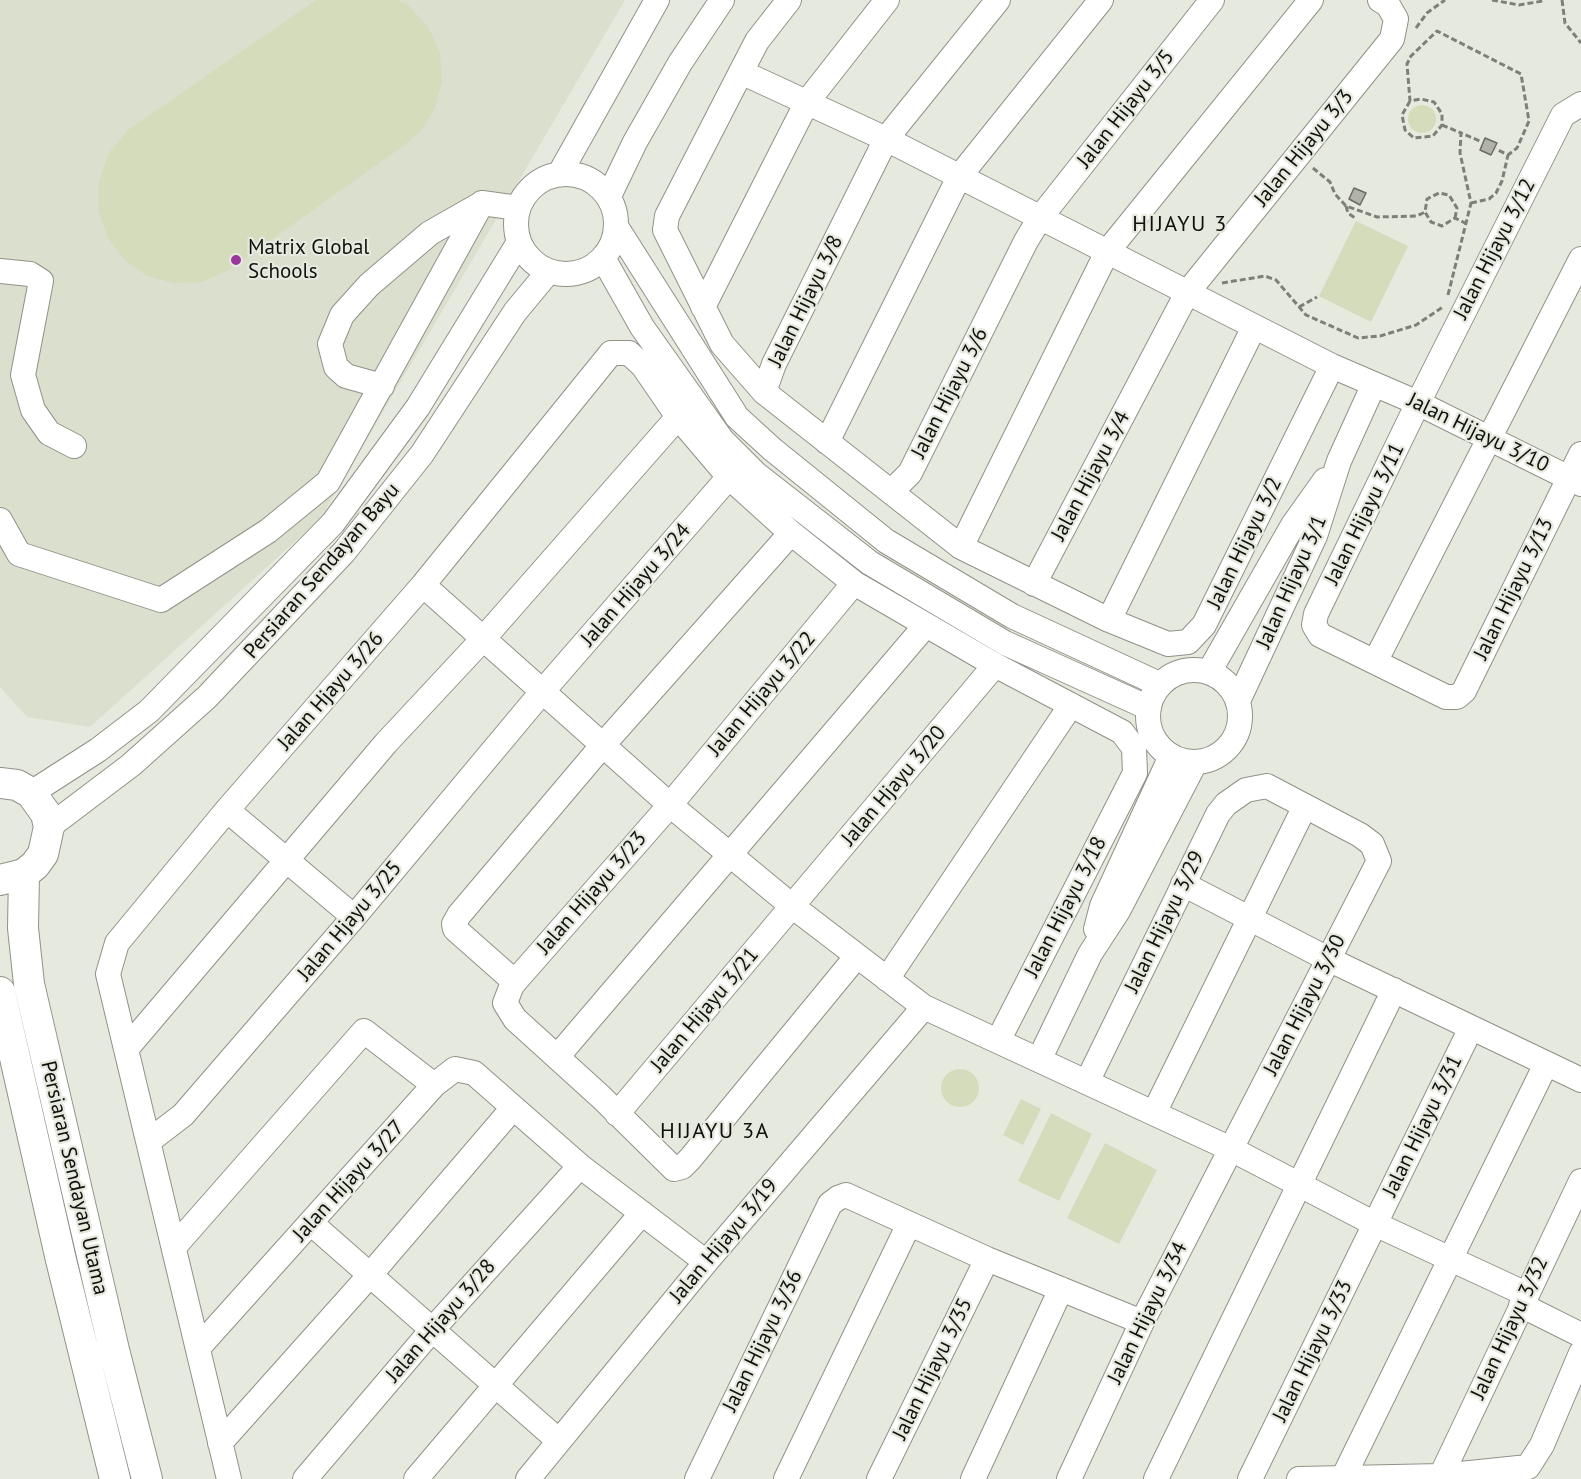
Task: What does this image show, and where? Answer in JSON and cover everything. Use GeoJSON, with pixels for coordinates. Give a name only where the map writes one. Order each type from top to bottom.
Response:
{"type":"FeatureCollection","features":[{"type":"Feature","properties":{"kind":"main road"},"geometry":{"type":"LineString","coordinates":[[0,782],[17,785],[31,793],[43,808],[49,827],[43,854],[12,877]]}},
{"type":"Feature","properties":{"kind":"main road","name":"Persiaran Sendayan Utama"},"geometry":{"type":"LineString","coordinates":[[12,877],[23,928],[28,984],[114,1350],[147,1479]]}},
{"type":"Feature","properties":{"kind":"main road","name":"Persiaran Sendayan Utama"},"geometry":{"type":"LineString","coordinates":[[0,992],[61,1260],[115,1479]]}},
{"type":"Feature","properties":{"kind":"street"},"geometry":{"type":"LineString","coordinates":[[560,173],[657,0]]}},
{"type":"Feature","properties":{"kind":"street"},"geometry":{"type":"LineString","coordinates":[[609,196],[634,142],[680,63],[722,0]]}},
{"type":"Feature","properties":{"kind":"street"},"geometry":{"type":"LineString","coordinates":[[764,392],[722,344],[665,230],[667,216],[741,72],[758,42],[789,0]]}},
{"type":"Feature","properties":{"kind":"street"},"geometry":{"type":"LineString","coordinates":[[703,307],[807,102],[887,0]]}},
{"type":"Feature","properties":{"kind":"street","name":"Jalan Hijayu 3/8"},"geometry":{"type":"LineString","coordinates":[[827,442],[764,392],[774,364],[886,139],[998,0]]}},
{"type":"Feature","properties":{"kind":"street"},"geometry":{"type":"LineString","coordinates":[[1101,0],[959,177],[827,442],[961,547],[1109,620],[1254,327]]}},
{"type":"Feature","properties":{"kind":"street","name":"Jalan Hijayu 3/5"},"geometry":{"type":"LineString","coordinates":[[1040,218],[1212,0]]}},
{"type":"Feature","properties":{"kind":"street"},"geometry":{"type":"LineString","coordinates":[[961,547],[1107,252],[1311,0]]}},
{"type":"Feature","properties":{"kind":"street","name":"Jalan Hijayu 3/3"},"geometry":{"type":"LineString","coordinates":[[1187,293],[1392,39],[1396,19],[1388,5],[1380,0]]}},
{"type":"Feature","properties":{"kind":"street","name":"Jalan Hijayu 3/10"},"geometry":{"type":"LineString","coordinates":[[741,72],[886,139],[1332,366],[1418,403],[1575,481]]}},
{"type":"Feature","properties":{"kind":"street","name":"Jalan Hijayu 3/12"},"geometry":{"type":"LineString","coordinates":[[1418,403],[1563,116],[1581,104]]}},
{"type":"Feature","properties":{"kind":"street"},"geometry":{"type":"LineString","coordinates":[[560,173],[588,178],[609,196],[616,212],[617,228],[613,244],[603,258],[592,267],[578,273],[549,271],[531,260],[519,242],[516,231],[518,208],[534,185],[560,173]]}},
{"type":"Feature","properties":{"kind":"street"},"geometry":{"type":"LineString","coordinates":[[382,386],[346,376],[336,367],[330,344],[342,315],[369,285],[430,233],[482,203],[518,208]]}},
{"type":"Feature","properties":{"kind":"street"},"geometry":{"type":"LineString","coordinates":[[0,520],[19,554],[161,600],[268,531],[328,482],[482,203]]}},
{"type":"Feature","properties":{"kind":"street","name":"Jalan Hijayu 3/6"},"geometry":{"type":"LineString","coordinates":[[892,491],[910,473],[1026,241],[1040,218]]}},
{"type":"Feature","properties":{"kind":"street"},"geometry":{"type":"LineString","coordinates":[[617,228],[737,417],[772,449],[886,541],[1012,616],[1159,684]]}},
{"type":"Feature","properties":{"kind":"street","name":"Persiaran Sendayan Bayu"},"geometry":{"type":"LineString","coordinates":[[31,793],[106,745],[149,711],[333,523],[418,407],[519,242]]}},
{"type":"Feature","properties":{"kind":"street"},"geometry":{"type":"LineString","coordinates":[[603,258],[642,327],[702,412],[722,440],[756,474],[870,563],[1005,643],[1149,708]]}},
{"type":"Feature","properties":{"kind":"street"},"geometry":{"type":"LineString","coordinates":[[1375,662],[1581,259]]}},
{"type":"Feature","properties":{"kind":"street"},"geometry":{"type":"LineString","coordinates":[[0,271],[30,274],[41,282],[23,375],[33,410],[49,433],[74,446]]}},
{"type":"Feature","properties":{"kind":"street","name":"Persiaran Sendayan Bayu"},"geometry":{"type":"LineString","coordinates":[[49,827],[131,765],[207,698],[337,560],[422,454],[515,312],[549,271]]}},
{"type":"Feature","properties":{"kind":"street","name":"Jalan Hijayu 3/4"},"geometry":{"type":"LineString","coordinates":[[1034,584],[1187,293]]}},
{"type":"Feature","properties":{"kind":"street","name":"Jalan Hjayu 3/26"},"geometry":{"type":"LineString","coordinates":[[229,1479],[108,974],[117,943],[227,810],[423,585],[611,353],[629,353],[643,366],[678,417]]}},
{"type":"Feature","properties":{"kind":"street","name":"Jalan Hijayu 3/2"},"geometry":{"type":"LineString","coordinates":[[1109,620],[1168,644],[1188,642],[1204,626],[1332,366]]}},
{"type":"Feature","properties":{"kind":"street","name":"Jalan Hijayu 3/1"},"geometry":{"type":"LineString","coordinates":[[1239,701],[1315,536],[1339,461],[1374,384]]}},
{"type":"Feature","properties":{"kind":"street","name":"Jalan Hijayu 3/11"},"geometry":{"type":"LineString","coordinates":[[1375,662],[1320,635],[1314,626],[1316,614],[1418,403]]}},
{"type":"Feature","properties":{"kind":"street"},"geometry":{"type":"LineString","coordinates":[[126,1048],[386,743],[483,639],[678,417],[729,477],[791,533],[854,583],[995,665],[1071,705],[887,979]]}},
{"type":"Feature","properties":{"kind":"street","name":"Jalan Hijayu 3/13"},"geometry":{"type":"LineString","coordinates":[[1375,662],[1446,697],[1457,697],[1464,691],[1575,481],[1581,454]]}},
{"type":"Feature","properties":{"kind":"street","name":"Jalan Hijayu 3/1"},"geometry":{"type":"LineString","coordinates":[[1209,672],[1293,525],[1339,461]]}},
{"type":"Feature","properties":{"kind":"street","name":"Jalan Hijayu 3/24"},"geometry":{"type":"LineString","coordinates":[[542,692],[729,477]]}},
{"type":"Feature","properties":{"kind":"street"},"geometry":{"type":"LineString","coordinates":[[791,533],[602,746],[454,924],[454,929],[515,982],[505,1003],[515,1019],[674,1169],[682,1167],[857,956]]}},
{"type":"Feature","properties":{"kind":"street","name":"Jalan Hijayu 3/22"},"geometry":{"type":"LineString","coordinates":[[670,805],[854,583]]}},
{"type":"Feature","properties":{"kind":"street"},"geometry":{"type":"LineString","coordinates":[[423,585],[670,805],[792,906],[924,1007],[1231,1149],[1375,1224],[1449,1258],[1581,1335]]}},
{"type":"Feature","properties":{"kind":"street"},"geometry":{"type":"LineString","coordinates":[[557,1057],[926,625]]}},
{"type":"Feature","properties":{"kind":"street","name":"Jalan Hjayu 3/20"},"geometry":{"type":"LineString","coordinates":[[792,906],[995,665]]}},
{"type":"Feature","properties":{"kind":"street"},"geometry":{"type":"LineString","coordinates":[[1196,669],[1209,672],[1232,688],[1239,701],[1241,716],[1239,730],[1232,743],[1222,754],[1209,760],[1195,762],[1171,756],[1153,737],[1149,708],[1159,684],[1181,671],[1196,669]]}},
{"type":"Feature","properties":{"kind":"street","name":"Jalan Hjayu 3/25"},"geometry":{"type":"LineString","coordinates":[[149,1141],[183,1115],[354,917],[542,692]]}},
{"type":"Feature","properties":{"kind":"street","name":"Jalan Hijayu 3/18"},"geometry":{"type":"LineString","coordinates":[[998,1041],[1135,773],[1134,748],[1122,732],[1071,705]]}},
{"type":"Feature","properties":{"kind":"street"},"geometry":{"type":"LineString","coordinates":[[1090,954],[1102,906],[1171,756]]}},
{"type":"Feature","properties":{"kind":"street"},"geometry":{"type":"LineString","coordinates":[[1039,1060],[1090,954],[1118,911],[1195,762]]}},
{"type":"Feature","properties":{"kind":"street","name":"Jalan Hijayu 3/29"},"geometry":{"type":"LineString","coordinates":[[1087,1082],[1218,814],[1246,790],[1267,786],[1305,806]]}},
{"type":"Feature","properties":{"kind":"street","name":"Jalan Hijayu 3/23"},"geometry":{"type":"LineString","coordinates":[[515,982],[670,805]]}},
{"type":"Feature","properties":{"kind":"street"},"geometry":{"type":"LineString","coordinates":[[1154,1113],[1305,806]]}},
{"type":"Feature","properties":{"kind":"street","name":"Jalan Hijayu 3/30"},"geometry":{"type":"LineString","coordinates":[[1231,1149],[1379,861],[1372,844],[1360,835],[1305,806]]}},
{"type":"Feature","properties":{"kind":"street"},"geometry":{"type":"LineString","coordinates":[[227,810],[354,917]]}},
{"type":"Feature","properties":{"kind":"street"},"geometry":{"type":"LineString","coordinates":[[1183,884],[1329,959],[1581,1080]]}},
{"type":"Feature","properties":{"kind":"street","name":"Jalan Hijayu 3/21"},"geometry":{"type":"LineString","coordinates":[[617,1114],[792,906]]}},
{"type":"Feature","properties":{"kind":"street"},"geometry":{"type":"LineString","coordinates":[[1156,1479],[1394,990]]}},
{"type":"Feature","properties":{"kind":"street","name":"Jalan Hijayu 3/19"},"geometry":{"type":"LineString","coordinates":[[528,1479],[706,1262],[924,1007]]}},
{"type":"Feature","properties":{"kind":"street","name":"Jalan Hijayu 3/31"},"geometry":{"type":"LineString","coordinates":[[1375,1224],[1471,1028]]}},
{"type":"Feature","properties":{"kind":"street"},"geometry":{"type":"LineString","coordinates":[[174,1247],[364,1031],[434,1085]]}},
{"type":"Feature","properties":{"kind":"street"},"geometry":{"type":"LineString","coordinates":[[1343,1478],[1546,1064]]}},
{"type":"Feature","properties":{"kind":"street","name":"Jalan Hijayu 3/27"},"geometry":{"type":"LineString","coordinates":[[198,1348],[312,1224],[434,1085],[455,1070],[474,1073],[580,1166],[706,1262]]}},
{"type":"Feature","properties":{"kind":"street"},"geometry":{"type":"LineString","coordinates":[[220,1443],[370,1275],[513,1108]]}},
{"type":"Feature","properties":{"kind":"street","name":"Jalan Hijayu 3/34"},"geometry":{"type":"LineString","coordinates":[[1070,1479],[1142,1322],[1231,1149]]}},
{"type":"Feature","properties":{"kind":"street","name":"Jalan Hijayu 3/28"},"geometry":{"type":"LineString","coordinates":[[305,1479],[432,1330],[580,1166]]}},
{"type":"Feature","properties":{"kind":"street","name":"Jalan Hijayu 3/32"},"geometry":{"type":"LineString","coordinates":[[1441,1476],[1581,1181]]}},
{"type":"Feature","properties":{"kind":"street","name":"Jalan Hijayu 3/36"},"geometry":{"type":"LineString","coordinates":[[697,1479],[830,1204],[846,1195],[909,1224]]}},
{"type":"Feature","properties":{"kind":"street"},"geometry":{"type":"LineString","coordinates":[[416,1479],[497,1387],[642,1213]]}},
{"type":"Feature","properties":{"kind":"street"},"geometry":{"type":"LineString","coordinates":[[312,1224],[559,1441]]}},
{"type":"Feature","properties":{"kind":"street"},"geometry":{"type":"LineString","coordinates":[[786,1479],[909,1224],[987,1259],[1142,1322]]}},
{"type":"Feature","properties":{"kind":"street","name":"Jalan Hijayu 3/33"},"geometry":{"type":"LineString","coordinates":[[1250,1479],[1375,1224]]}},
{"type":"Feature","properties":{"kind":"street","name":"Jalan Hijayu 3/35"},"geometry":{"type":"LineString","coordinates":[[879,1479],[987,1259]]}},
{"type":"Feature","properties":{"kind":"street"},"geometry":{"type":"LineString","coordinates":[[973,1479],[1061,1289]]}},
{"type":"Feature","properties":{"kind":"street"},"geometry":{"type":"LineString","coordinates":[[1299,1479],[1441,1476],[1528,1467],[1542,1445],[1581,1353]]}},
{"type":"Feature","properties":{"kind":"path"},"geometry":{"type":"LineString","coordinates":[[1492,0],[1519,5],[1542,0]]}},
{"type":"Feature","properties":{"kind":"path"},"geometry":{"type":"LineString","coordinates":[[1562,0],[1565,23],[1581,44]]}},
{"type":"Feature","properties":{"kind":"path"},"geometry":{"type":"LineString","coordinates":[[1410,101],[1421,99],[1434,102],[1442,114],[1442,125],[1433,136],[1414,138],[1405,130],[1402,115],[1410,101],[1407,64],[1411,56],[1437,31],[1521,74],[1529,121],[1517,148],[1508,155],[1496,193],[1489,199],[1471,203]]}},
{"type":"Feature","properties":{"kind":"path"},"geometry":{"type":"LineString","coordinates":[[1442,125],[1482,142]]}},
{"type":"Feature","properties":{"kind":"path"},"geometry":{"type":"LineString","coordinates":[[1222,284],[1265,276],[1276,280],[1306,315],[1358,338],[1380,336],[1416,325],[1442,308],[1449,293],[1471,203],[1460,153],[1461,133]]}},
{"type":"Feature","properties":{"kind":"path"},"geometry":{"type":"LineString","coordinates":[[1496,149],[1508,155]]}},
{"type":"Feature","properties":{"kind":"path"},"geometry":{"type":"LineString","coordinates":[[1310,166],[1330,182],[1348,213],[1355,218]]}},
{"type":"Feature","properties":{"kind":"path"},"geometry":{"type":"LineString","coordinates":[[1439,193],[1449,195],[1457,208],[1455,218],[1442,226],[1431,222],[1425,212],[1427,200],[1439,193]]}},
{"type":"Feature","properties":{"kind":"path"},"geometry":{"type":"LineString","coordinates":[[1346,206],[1377,217],[1417,216],[1425,212]]}},
{"type":"Feature","properties":{"kind":"path"},"geometry":{"type":"LineString","coordinates":[[1455,218],[1465,222]]}},
{"type":"Feature","properties":{"kind":"path"},"geometry":{"type":"LineString","coordinates":[[1299,307],[1317,297]]}},
{"type":"Feature","properties":{"kind":"shaded area","name":"Matrix Global Schools"},"geometry":{"type":"Polygon","coordinates":[[[0,0],[625,0],[320,519],[90,727],[27,717],[0,687],[0,0]]]}},
{"type":"Feature","properties":{"kind":"green space"},"geometry":{"type":"Polygon","coordinates":[[[316,0],[398,0],[409,6],[429,28],[440,54],[442,81],[435,108],[420,132],[399,149],[227,271],[201,282],[174,283],[147,276],[125,260],[108,238],[98,210],[99,181],[109,153],[128,130],[316,0]]]}},
{"type":"Feature","properties":{"kind":"green space"},"geometry":{"type":"Polygon","coordinates":[[[1422,105],[1432,109],[1436,119],[1432,129],[1422,133],[1412,129],[1408,119],[1412,109],[1422,105]]]}},
{"type":"Feature","properties":{"kind":"green space"},"geometry":{"type":"Polygon","coordinates":[[[1356,221],[1408,246],[1371,322],[1319,296],[1356,221]]]}},
{"type":"Feature","properties":{"kind":"green space"},"geometry":{"type":"Polygon","coordinates":[[[960,1069],[974,1074],[979,1088],[974,1102],[960,1107],[946,1102],[941,1088],[946,1074],[960,1069]]]}},
{"type":"Feature","properties":{"kind":"green space"},"geometry":{"type":"Polygon","coordinates":[[[1021,1099],[1041,1109],[1023,1145],[1003,1135],[1021,1099]]]}},
{"type":"Feature","properties":{"kind":"green space"},"geometry":{"type":"Polygon","coordinates":[[[1051,1113],[1092,1134],[1059,1201],[1018,1181],[1051,1113]]]}},
{"type":"Feature","properties":{"kind":"green space"},"geometry":{"type":"Polygon","coordinates":[[[1105,1143],[1157,1170],[1119,1244],[1067,1218],[1105,1143]]]}},
{"type":"Feature","properties":{"kind":"building"},"geometry":{"type":"Polygon","coordinates":[[[1485,138],[1497,143],[1491,155],[1480,150],[1485,138]]]}},
{"type":"Feature","properties":{"kind":"building"},"geometry":{"type":"Polygon","coordinates":[[[1354,188],[1366,193],[1360,205],[1349,199],[1354,188]]]}},
{"type":"Feature","properties":{"kind":"place","name":"Matrix Global Schools"},"geometry":{"type":"Point","coordinates":[236,260]}},
{"type":"Feature","properties":{"kind":"district","name":"HIJAYU 3"},"geometry":{"type":"Point","coordinates":[1180,225]}},
{"type":"Feature","properties":{"kind":"district","name":"HIJAYU 3A"},"geometry":{"type":"Point","coordinates":[715,1132]}}]}
